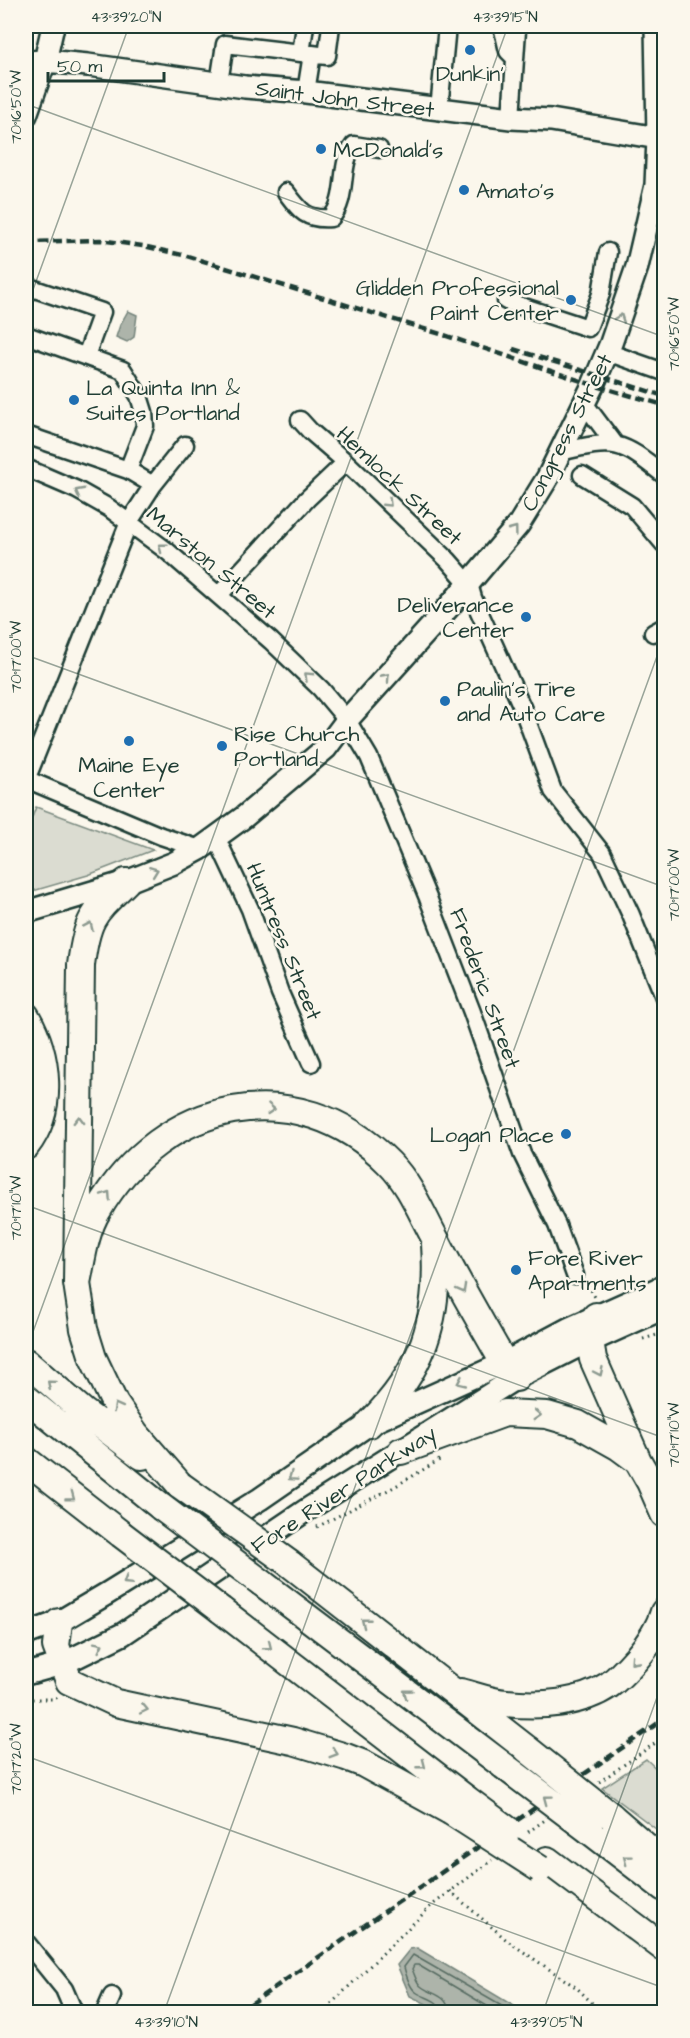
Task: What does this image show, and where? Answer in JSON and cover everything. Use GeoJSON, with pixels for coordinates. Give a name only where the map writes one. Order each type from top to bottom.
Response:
{"type":"FeatureCollection","features":[{"type":"Feature","properties":{"kind":"highway"},"geometry":{"type":"LineString","coordinates":[[126,882],[97,910],[84,936],[81,964],[77,1283],[84,1329],[93,1358],[115,1404],[135,1433],[180,1485]]}},
{"type":"Feature","properties":{"kind":"highway"},"geometry":{"type":"LineString","coordinates":[[26,1016],[34,1030],[45,1072],[45,1100],[40,1121],[26,1146]]}},
{"type":"Feature","properties":{"kind":"highway"},"geometry":{"type":"LineString","coordinates":[[77,1283],[84,1248],[97,1211],[130,1165],[152,1145],[177,1129],[206,1116],[239,1109],[257,1108],[294,1112],[330,1123],[363,1141],[390,1164],[401,1177],[424,1214],[435,1238],[510,1371]]}},
{"type":"Feature","properties":{"kind":"highway"},"geometry":{"type":"LineString","coordinates":[[369,1424],[389,1404],[406,1381],[424,1344],[432,1318],[436,1290],[435,1238]]}},
{"type":"Feature","properties":{"kind":"highway"},"geometry":{"type":"LineString","coordinates":[[600,1305],[590,1341],[593,1359],[664,1514]]}},
{"type":"Feature","properties":{"kind":"highway"},"geometry":{"type":"LineString","coordinates":[[26,1362],[85,1413],[290,1564],[452,1690],[611,1816],[664,1862]]}},
{"type":"Feature","properties":{"kind":"highway"},"geometry":{"type":"LineString","coordinates":[[26,1398],[161,1507],[664,1888]]}},
{"type":"Feature","properties":{"kind":"highway"},"geometry":{"type":"LineString","coordinates":[[401,1450],[506,1413],[547,1415],[578,1424],[620,1447],[638,1461]]}},
{"type":"Feature","properties":{"kind":"highway"},"geometry":{"type":"LineString","coordinates":[[26,1460],[221,1610],[457,1804],[658,1943]]}},
{"type":"Feature","properties":{"kind":"highway"},"geometry":{"type":"LineString","coordinates":[[452,1690],[505,1703],[545,1704],[586,1697],[610,1684],[644,1650],[661,1623],[664,1612]]}},
{"type":"Feature","properties":{"kind":"highway"},"geometry":{"type":"LineString","coordinates":[[59,1622],[56,1646],[69,1681],[116,1703],[292,1741],[346,1757],[457,1804]]}},
{"type":"Feature","properties":{"kind":"main road"},"geometry":{"type":"LineString","coordinates":[[26,115],[35,62],[53,26]]}},
{"type":"Feature","properties":{"kind":"main road","name":"Congress Street"},"geometry":{"type":"LineString","coordinates":[[26,912],[126,882],[174,863],[244,818],[326,748],[347,720],[502,546],[520,521],[548,477],[584,404],[629,293],[656,184],[661,139],[656,26]]}},
{"type":"Feature","properties":{"kind":"main road","name":"Saint John Street"},"geometry":{"type":"LineString","coordinates":[[35,62],[96,66],[511,118],[551,120],[661,139]]}},
{"type":"Feature","properties":{"kind":"main road","name":"Fore River Parkway"},"geometry":{"type":"LineString","coordinates":[[26,1674],[62,1664],[123,1634],[305,1510],[401,1450],[600,1305],[664,1286]]}},
{"type":"Feature","properties":{"kind":"main road","name":"Fore River Parkway"},"geometry":{"type":"LineString","coordinates":[[26,1634],[59,1622],[260,1499],[369,1424],[590,1341],[664,1308]]}},
{"type":"Feature","properties":{"kind":"street"},"geometry":{"type":"LineString","coordinates":[[305,26],[306,92]]}},
{"type":"Feature","properties":{"kind":"street"},"geometry":{"type":"LineString","coordinates":[[219,83],[225,44],[327,56],[331,26]]}},
{"type":"Feature","properties":{"kind":"street"},"geometry":{"type":"LineString","coordinates":[[439,109],[447,26]]}},
{"type":"Feature","properties":{"kind":"street"},"geometry":{"type":"LineString","coordinates":[[442,76],[447,71],[454,26]]}},
{"type":"Feature","properties":{"kind":"street"},"geometry":{"type":"LineString","coordinates":[[502,26],[508,51],[515,58]]}},
{"type":"Feature","properties":{"kind":"street"},"geometry":{"type":"LineString","coordinates":[[511,118],[516,26]]}},
{"type":"Feature","properties":{"kind":"street"},"geometry":{"type":"LineString","coordinates":[[343,195],[349,152],[354,145],[379,149]]}},
{"type":"Feature","properties":{"kind":"street"},"geometry":{"type":"LineString","coordinates":[[506,301],[588,328],[601,294],[608,252]]}},
{"type":"Feature","properties":{"kind":"street"},"geometry":{"type":"LineString","coordinates":[[26,286],[102,312],[86,356]]}},
{"type":"Feature","properties":{"kind":"street"},"geometry":{"type":"LineString","coordinates":[[26,335],[123,370],[139,396],[145,426],[128,470]]}},
{"type":"Feature","properties":{"kind":"street"},"geometry":{"type":"LineString","coordinates":[[607,352],[664,372]]}},
{"type":"Feature","properties":{"kind":"street"},"geometry":{"type":"LineString","coordinates":[[584,404],[614,443]]}},
{"type":"Feature","properties":{"kind":"street","name":"Hemlock Street"},"geometry":{"type":"LineString","coordinates":[[300,420],[448,560],[468,584],[522,707],[553,791],[602,854],[624,897],[664,997]]}},
{"type":"Feature","properties":{"kind":"street"},"geometry":{"type":"LineString","coordinates":[[26,435],[128,470],[153,485]]}},
{"type":"Feature","properties":{"kind":"street"},"geometry":{"type":"LineString","coordinates":[[560,452],[592,444],[614,443],[635,452],[664,475]]}},
{"type":"Feature","properties":{"kind":"street"},"geometry":{"type":"LineString","coordinates":[[185,446],[153,485],[129,522],[26,780],[160,836],[208,843]]}},
{"type":"Feature","properties":{"kind":"street"},"geometry":{"type":"LineString","coordinates":[[219,595],[307,499],[346,462]]}},
{"type":"Feature","properties":{"kind":"street","name":"Marston Street"},"geometry":{"type":"LineString","coordinates":[[26,468],[77,490],[129,522],[167,551],[271,641],[321,689],[347,720]]}},
{"type":"Feature","properties":{"kind":"street"},"geometry":{"type":"LineString","coordinates":[[582,475],[632,506],[664,540]]}},
{"type":"Feature","properties":{"kind":"street","name":"Frederic Street"},"geometry":{"type":"LineString","coordinates":[[347,720],[369,758],[428,898],[472,1012],[522,1154],[557,1225],[575,1275]]}},
{"type":"Feature","properties":{"kind":"street","name":"Huntress Street"},"geometry":{"type":"LineString","coordinates":[[208,843],[250,909],[280,993],[311,1063]]}},
{"type":"Feature","properties":{"kind":"street"},"geometry":{"type":"LineString","coordinates":[[26,1942],[64,1989],[74,2013]]}},
{"type":"Feature","properties":{"kind":"street"},"geometry":{"type":"LineString","coordinates":[[105,2013],[112,1996]]}},
{"type":"Feature","properties":{"kind":"path"},"geometry":{"type":"LineString","coordinates":[[575,1275],[583,1272],[600,1305]]}},
{"type":"Feature","properties":{"kind":"path"},"geometry":{"type":"LineString","coordinates":[[638,1340],[664,1333]]}},
{"type":"Feature","properties":{"kind":"path"},"geometry":{"type":"LineString","coordinates":[[310,1530],[394,1487],[452,1453]]}},
{"type":"Feature","properties":{"kind":"path"},"geometry":{"type":"LineString","coordinates":[[26,1699],[54,1699],[60,1696]]}},
{"type":"Feature","properties":{"kind":"path"},"geometry":{"type":"LineString","coordinates":[[450,1891],[509,1942],[577,1988],[601,2013]]}},
{"type":"Feature","properties":{"kind":"shaded area"},"geometry":{"type":"Polygon","coordinates":[[[36,807],[153,850],[88,875],[26,893],[26,833],[36,807]]]}},
{"type":"Feature","properties":{"kind":"shaded area"},"geometry":{"type":"Polygon","coordinates":[[[646,1759],[664,1776],[664,1835],[602,1788],[646,1759]]]}},
{"type":"Feature","properties":{"kind":"water"},"geometry":{"type":"Polygon","coordinates":[[[128,311],[137,315],[134,337],[127,342],[116,337],[128,311]]]}},
{"type":"Feature","properties":{"kind":"water"},"geometry":{"type":"Polygon","coordinates":[[[417,1948],[524,2012],[437,2012],[433,2007],[410,1996],[397,1965],[410,1949],[417,1948]]]}},
{"type":"Feature","properties":{"kind":"railway"},"geometry":{"type":"LineString","coordinates":[[26,242],[100,240],[143,246],[187,256],[447,336],[593,385],[664,405]]}},
{"type":"Feature","properties":{"kind":"railway"},"geometry":{"type":"LineString","coordinates":[[513,349],[664,396]]}},
{"type":"Feature","properties":{"kind":"railway"},"geometry":{"type":"LineString","coordinates":[[239,2012],[664,1719]]}},
{"type":"Feature","properties":{"kind":"place","name":"Dunkin'"},"geometry":{"type":"Point","coordinates":[470,50]}},
{"type":"Feature","properties":{"kind":"place","name":"McDonald's"},"geometry":{"type":"Point","coordinates":[321,149]}},
{"type":"Feature","properties":{"kind":"place","name":"Amato's"},"geometry":{"type":"Point","coordinates":[464,190]}},
{"type":"Feature","properties":{"kind":"place","name":"Glidden Professional Paint Center"},"geometry":{"type":"Point","coordinates":[571,300]}},
{"type":"Feature","properties":{"kind":"place","name":"La Quinta Inn & Suites Portland"},"geometry":{"type":"Point","coordinates":[74,400]}},
{"type":"Feature","properties":{"kind":"place","name":"Deliverance Center"},"geometry":{"type":"Point","coordinates":[526,617]}},
{"type":"Feature","properties":{"kind":"place","name":"Paulin's Tire and Auto Care"},"geometry":{"type":"Point","coordinates":[445,701]}},
{"type":"Feature","properties":{"kind":"place","name":"Maine Eye Center"},"geometry":{"type":"Point","coordinates":[129,741]}},
{"type":"Feature","properties":{"kind":"place","name":"Rise Church Portland"},"geometry":{"type":"Point","coordinates":[222,746]}},
{"type":"Feature","properties":{"kind":"place","name":"Logan Place"},"geometry":{"type":"Point","coordinates":[566,1134]}},
{"type":"Feature","properties":{"kind":"place","name":"Fore River Apartments"},"geometry":{"type":"Point","coordinates":[516,1270]}}]}
